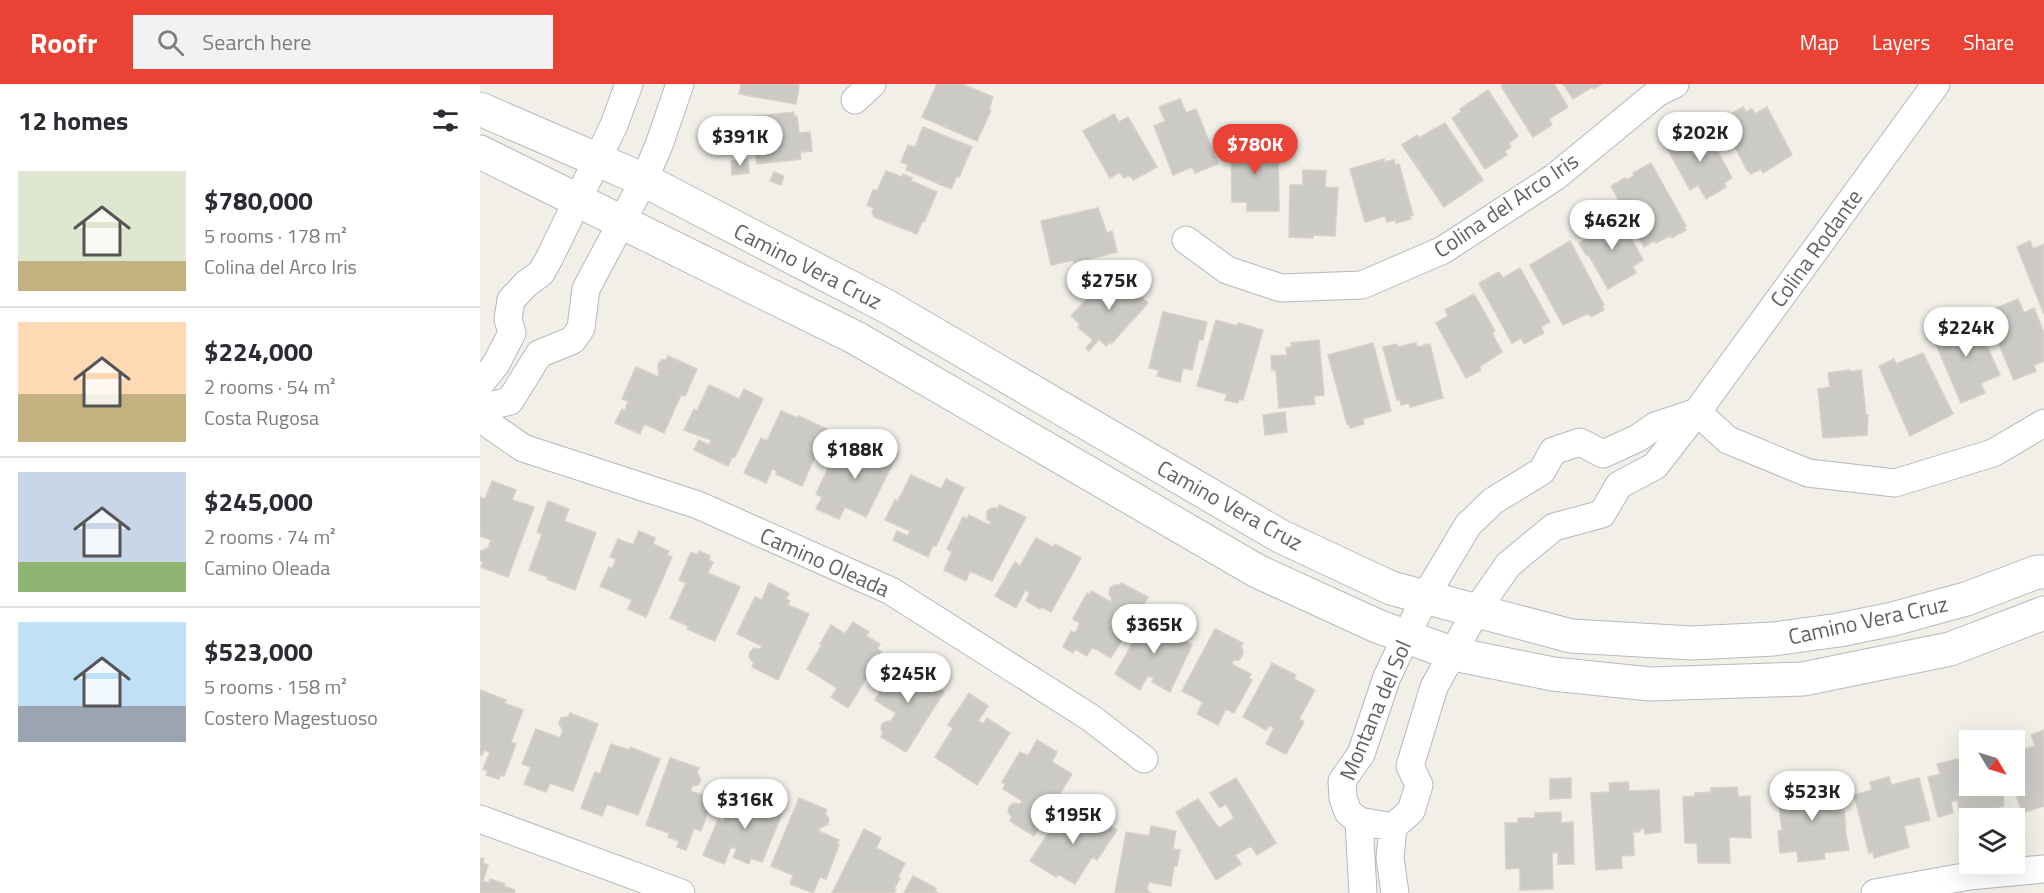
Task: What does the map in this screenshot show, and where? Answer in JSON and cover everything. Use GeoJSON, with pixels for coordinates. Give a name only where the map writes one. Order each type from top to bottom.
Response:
{"type":"FeatureCollection","features":[{"type":"Feature","properties":{"kind":"main road","name":"Camino Vera Cruz"},"geometry":{"type":"LineString","coordinates":[[480,109],[644,180],[888,307],[1280,536],[1392,588],[1571,636],[1692,643],[1774,639],[1839,630],[1893,619],[1966,599],[2037,572],[2044,572]]}},
{"type":"Feature","properties":{"kind":"main road","name":"Camino Vera Cruz"},"geometry":{"type":"LineString","coordinates":[[480,152],[856,338],[1257,571],[1377,626],[1454,654],[1553,674],[1650,684],[1803,679],[1950,649],[2044,613]]}},
{"type":"Feature","properties":{"kind":"street"},"geometry":{"type":"LineString","coordinates":[[539,354],[512,333],[508,318],[511,300],[526,284],[541,273],[614,125],[629,84]]}},
{"type":"Feature","properties":{"kind":"street"},"geometry":{"type":"LineString","coordinates":[[512,333],[496,364],[481,404],[510,401],[539,354],[573,340],[580,328],[586,289],[644,180],[680,84]]}},
{"type":"Feature","properties":{"kind":"street","name":"Colina del Arco Iris"},"geometry":{"type":"LineString","coordinates":[[1186,240],[1227,270],[1281,288],[1362,285],[1443,250],[1555,177],[1657,93],[1676,84]]}},
{"type":"Feature","properties":{"kind":"street","name":"Colina Rodante"},"geometry":{"type":"LineString","coordinates":[[1619,484],[1655,466],[1697,412],[1924,88]]}},
{"type":"Feature","properties":{"kind":"street","name":"Camino Oleada"},"geometry":{"type":"LineString","coordinates":[[481,404],[523,448],[698,505],[891,591],[1091,718],[1144,759]]}},
{"type":"Feature","properties":{"kind":"street"},"geometry":{"type":"LineString","coordinates":[[1603,454],[1638,438],[1655,426],[1697,412],[1728,440],[1808,473],[1895,483],[1993,453],[2044,423]]}},
{"type":"Feature","properties":{"kind":"street"},"geometry":{"type":"LineString","coordinates":[[1425,597],[1468,525],[1493,501],[1542,471],[1553,451],[1580,442],[1603,454],[1619,484],[1602,514],[1554,527],[1508,566],[1476,611]]}},
{"type":"Feature","properties":{"kind":"street","name":"Montana del Sol"},"geometry":{"type":"LineString","coordinates":[[1359,821],[1348,812],[1343,798],[1342,781],[1361,754],[1387,677],[1425,597]]}},
{"type":"Feature","properties":{"kind":"street","name":"Montana del Sol"},"geometry":{"type":"LineString","coordinates":[[1393,827],[1411,811],[1419,786],[1410,766],[1434,687],[1476,611]]}},
{"type":"Feature","properties":{"kind":"street"},"geometry":{"type":"LineString","coordinates":[[480,819],[681,893]]}},
{"type":"Feature","properties":{"kind":"street"},"geometry":{"type":"LineString","coordinates":[[1363,893],[1359,821],[1393,827],[1390,858],[1395,893]]}},
{"type":"Feature","properties":{"kind":"street"},"geometry":{"type":"LineString","coordinates":[[1875,893],[1969,876],[2044,869]]}},
{"type":"Feature","properties":{"kind":"building"},"geometry":{"type":"Polygon","coordinates":[[[741,84],[797,84],[799,86],[796,104],[739,94],[741,84]]]}},
{"type":"Feature","properties":{"kind":"building"},"geometry":{"type":"Polygon","coordinates":[[[937,84],[962,84],[993,97],[989,109],[991,110],[977,141],[922,117],[937,84]]]}},
{"type":"Feature","properties":{"kind":"building"},"geometry":{"type":"Polygon","coordinates":[[[1504,84],[1554,84],[1568,107],[1549,119],[1552,125],[1533,137],[1501,86],[1504,84]]]}},
{"type":"Feature","properties":{"kind":"building"},"geometry":{"type":"Polygon","coordinates":[[[1563,84],[1602,84],[1594,89],[1592,87],[1573,99],[1563,84]]]}},
{"type":"Feature","properties":{"kind":"building"},"geometry":{"type":"Polygon","coordinates":[[[1488,90],[1518,136],[1509,143],[1511,147],[1505,151],[1507,155],[1485,169],[1452,118],[1461,112],[1460,109],[1488,90]]]}},
{"type":"Feature","properties":{"kind":"building"},"geometry":{"type":"Polygon","coordinates":[[[1180,99],[1186,113],[1196,109],[1218,164],[1195,173],[1192,167],[1173,175],[1154,126],[1165,121],[1159,107],[1180,99]]]}},
{"type":"Feature","properties":{"kind":"building"},"geometry":{"type":"Polygon","coordinates":[[[1743,107],[1746,112],[1752,109],[1755,114],[1767,107],[1792,155],[1763,173],[1761,169],[1751,174],[1747,170],[1722,122],[1722,119],[1743,107]]]}},
{"type":"Feature","properties":{"kind":"building"},"geometry":{"type":"Polygon","coordinates":[[[794,112],[794,117],[797,116],[799,133],[810,132],[812,151],[800,152],[801,159],[757,164],[755,150],[752,151],[749,117],[794,112]]]}},
{"type":"Feature","properties":{"kind":"building"},"geometry":{"type":"Polygon","coordinates":[[[1114,114],[1119,122],[1128,117],[1157,167],[1133,180],[1130,175],[1124,178],[1120,172],[1110,178],[1083,131],[1114,114]]]}},
{"type":"Feature","properties":{"kind":"building"},"geometry":{"type":"Polygon","coordinates":[[[1445,123],[1483,180],[1444,207],[1402,145],[1417,135],[1419,138],[1445,123]]]}},
{"type":"Feature","properties":{"kind":"building"},"geometry":{"type":"Polygon","coordinates":[[[923,127],[972,147],[951,189],[906,170],[908,165],[901,162],[908,145],[915,147],[923,127]]]}},
{"type":"Feature","properties":{"kind":"building"},"geometry":{"type":"Polygon","coordinates":[[[1700,129],[1706,141],[1711,139],[1732,178],[1724,183],[1726,187],[1706,199],[1698,185],[1690,190],[1666,146],[1700,129]]]}},
{"type":"Feature","properties":{"kind":"building"},"geometry":{"type":"Polygon","coordinates":[[[1250,139],[1251,143],[1266,142],[1266,146],[1278,146],[1279,211],[1247,211],[1247,202],[1232,202],[1231,140],[1250,139]]]}},
{"type":"Feature","properties":{"kind":"building"},"geometry":{"type":"Polygon","coordinates":[[[748,159],[749,173],[732,175],[731,161],[748,159]]]}},
{"type":"Feature","properties":{"kind":"building"},"geometry":{"type":"Polygon","coordinates":[[[1384,159],[1385,162],[1394,160],[1395,165],[1399,164],[1413,215],[1410,216],[1411,219],[1396,223],[1395,220],[1387,222],[1385,216],[1365,222],[1350,169],[1384,159]]]}},
{"type":"Feature","properties":{"kind":"building"},"geometry":{"type":"Polygon","coordinates":[[[1651,163],[1686,226],[1684,227],[1686,230],[1672,238],[1671,235],[1644,247],[1611,186],[1634,176],[1633,173],[1651,163]]]}},
{"type":"Feature","properties":{"kind":"building"},"geometry":{"type":"Polygon","coordinates":[[[1303,170],[1326,171],[1325,187],[1338,188],[1335,236],[1289,237],[1290,185],[1303,185],[1303,170]]]}},
{"type":"Feature","properties":{"kind":"building"},"geometry":{"type":"Polygon","coordinates":[[[886,171],[902,177],[903,174],[912,178],[911,181],[937,192],[917,234],[874,217],[872,212],[874,208],[867,205],[873,190],[877,191],[886,171]]]}},
{"type":"Feature","properties":{"kind":"building"},"geometry":{"type":"Polygon","coordinates":[[[774,172],[784,176],[781,185],[770,181],[774,172]]]}},
{"type":"Feature","properties":{"kind":"building"},"geometry":{"type":"Polygon","coordinates":[[[1098,208],[1107,233],[1112,231],[1117,252],[1074,263],[1074,260],[1051,265],[1041,221],[1098,208]]]}},
{"type":"Feature","properties":{"kind":"building"},"geometry":{"type":"Polygon","coordinates":[[[1614,212],[1615,215],[1617,213],[1643,260],[1633,266],[1636,273],[1608,289],[1579,243],[1597,233],[1592,224],[1614,212]]]}},
{"type":"Feature","properties":{"kind":"building"},"geometry":{"type":"Polygon","coordinates":[[[1570,241],[1604,305],[1602,306],[1604,310],[1591,317],[1589,313],[1563,325],[1530,265],[1570,241]]]}},
{"type":"Feature","properties":{"kind":"building"},"geometry":{"type":"Polygon","coordinates":[[[2030,241],[2033,249],[2044,244],[2044,314],[2017,247],[2030,241]]]}},
{"type":"Feature","properties":{"kind":"building"},"geometry":{"type":"Polygon","coordinates":[[[1520,268],[1550,322],[1541,327],[1544,333],[1524,344],[1521,338],[1512,343],[1479,283],[1499,272],[1503,278],[1520,268]]]}},
{"type":"Feature","properties":{"kind":"building"},"geometry":{"type":"Polygon","coordinates":[[[1108,276],[1118,284],[1121,280],[1126,285],[1130,281],[1141,291],[1139,295],[1148,303],[1111,344],[1109,342],[1106,346],[1099,339],[1089,351],[1086,348],[1093,340],[1078,327],[1080,324],[1071,316],[1108,276]]]}},
{"type":"Feature","properties":{"kind":"building"},"geometry":{"type":"Polygon","coordinates":[[[1474,294],[1495,331],[1492,333],[1502,352],[1479,367],[1481,370],[1466,378],[1436,323],[1448,316],[1445,310],[1474,294]]]}},
{"type":"Feature","properties":{"kind":"building"},"geometry":{"type":"Polygon","coordinates":[[[2018,299],[2024,313],[2034,308],[2044,333],[2044,361],[2034,365],[2036,371],[2014,380],[1991,326],[2002,321],[1996,308],[2018,299]]]}},
{"type":"Feature","properties":{"kind":"building"},"geometry":{"type":"Polygon","coordinates":[[[1163,312],[1207,322],[1203,340],[1199,340],[1192,370],[1183,368],[1180,382],[1157,376],[1159,370],[1149,368],[1163,312]]]}},
{"type":"Feature","properties":{"kind":"building"},"geometry":{"type":"Polygon","coordinates":[[[1976,316],[2000,375],[1981,383],[1985,393],[1961,403],[1932,335],[1976,316]]]}},
{"type":"Feature","properties":{"kind":"building"},"geometry":{"type":"Polygon","coordinates":[[[1216,320],[1263,330],[1243,400],[1239,399],[1238,403],[1225,400],[1227,394],[1197,386],[1216,320]]]}},
{"type":"Feature","properties":{"kind":"building"},"geometry":{"type":"Polygon","coordinates":[[[1319,340],[1324,395],[1314,396],[1315,404],[1279,408],[1276,370],[1272,370],[1271,356],[1287,355],[1286,348],[1292,347],[1291,343],[1319,340]]]}},
{"type":"Feature","properties":{"kind":"building"},"geometry":{"type":"Polygon","coordinates":[[[1373,343],[1391,411],[1363,419],[1364,424],[1350,428],[1328,355],[1373,343]]]}},
{"type":"Feature","properties":{"kind":"building"},"geometry":{"type":"Polygon","coordinates":[[[1416,343],[1417,347],[1430,344],[1443,398],[1410,407],[1409,403],[1401,405],[1400,400],[1397,400],[1383,347],[1397,344],[1398,347],[1416,343]]]}},
{"type":"Feature","properties":{"kind":"building"},"geometry":{"type":"Polygon","coordinates":[[[1923,353],[1953,414],[1910,436],[1879,366],[1894,359],[1896,364],[1923,353]]]}},
{"type":"Feature","properties":{"kind":"building"},"geometry":{"type":"Polygon","coordinates":[[[668,356],[697,369],[685,396],[681,395],[664,433],[644,424],[640,434],[615,423],[622,409],[625,411],[628,401],[622,399],[636,367],[659,377],[658,364],[666,360],[668,356]]]}},
{"type":"Feature","properties":{"kind":"building"},"geometry":{"type":"Polygon","coordinates":[[[1850,370],[1850,372],[1861,370],[1866,415],[1868,415],[1867,435],[1823,438],[1818,389],[1830,387],[1828,373],[1850,370]]]}},
{"type":"Feature","properties":{"kind":"building"},"geometry":{"type":"Polygon","coordinates":[[[709,385],[739,399],[744,389],[763,399],[735,457],[733,456],[728,466],[694,450],[699,440],[709,445],[711,440],[684,430],[694,409],[697,411],[709,385]]]}},
{"type":"Feature","properties":{"kind":"building"},"geometry":{"type":"Polygon","coordinates":[[[781,411],[798,418],[799,416],[827,429],[802,486],[776,474],[777,471],[772,469],[766,483],[744,473],[761,438],[767,441],[781,411]]]}},
{"type":"Feature","properties":{"kind":"building"},"geometry":{"type":"Polygon","coordinates":[[[1285,412],[1287,432],[1265,435],[1263,415],[1285,412]]]}},
{"type":"Feature","properties":{"kind":"building"},"geometry":{"type":"Polygon","coordinates":[[[870,440],[898,453],[866,517],[845,507],[839,519],[816,509],[822,497],[816,494],[835,454],[839,456],[841,451],[861,460],[859,447],[869,444],[870,440]]]}},
{"type":"Feature","properties":{"kind":"building"},"geometry":{"type":"Polygon","coordinates":[[[911,475],[941,489],[946,479],[964,488],[936,546],[933,545],[928,557],[893,540],[897,531],[908,536],[910,531],[885,520],[911,475]]]}},
{"type":"Feature","properties":{"kind":"building"},"geometry":{"type":"Polygon","coordinates":[[[492,481],[516,490],[512,500],[534,507],[508,577],[481,567],[483,562],[480,560],[480,551],[488,548],[491,540],[480,536],[480,497],[485,499],[492,481]]]}},
{"type":"Feature","properties":{"kind":"building"},"geometry":{"type":"Polygon","coordinates":[[[548,501],[569,509],[564,521],[596,533],[575,590],[529,570],[542,534],[537,532],[548,501]]]}},
{"type":"Feature","properties":{"kind":"building"},"geometry":{"type":"Polygon","coordinates":[[[999,505],[1026,517],[992,581],[970,571],[966,581],[944,570],[952,552],[947,549],[963,517],[967,519],[969,515],[989,525],[991,522],[987,519],[987,511],[991,508],[998,508],[999,505]]]}},
{"type":"Feature","properties":{"kind":"building"},"geometry":{"type":"Polygon","coordinates":[[[639,531],[655,538],[653,544],[669,551],[667,555],[672,557],[646,617],[628,609],[632,600],[600,586],[609,567],[612,569],[616,559],[610,557],[618,539],[633,545],[639,531]]]}},
{"type":"Feature","properties":{"kind":"building"},"geometry":{"type":"Polygon","coordinates":[[[1036,538],[1053,547],[1055,544],[1081,558],[1051,612],[1026,601],[1030,593],[1025,590],[1016,608],[995,596],[1015,562],[1020,566],[1036,538]]]}},
{"type":"Feature","properties":{"kind":"building"},"geometry":{"type":"Polygon","coordinates":[[[699,551],[710,556],[709,560],[713,562],[708,573],[740,587],[715,641],[687,629],[688,626],[670,618],[686,583],[679,580],[691,552],[697,555],[699,551]]]}},
{"type":"Feature","properties":{"kind":"building"},"geometry":{"type":"Polygon","coordinates":[[[769,583],[789,593],[786,599],[790,601],[788,605],[809,614],[778,680],[752,667],[754,663],[749,657],[750,652],[762,646],[737,634],[755,597],[762,600],[769,583]]]}},
{"type":"Feature","properties":{"kind":"building"},"geometry":{"type":"Polygon","coordinates":[[[1121,583],[1148,597],[1111,658],[1092,647],[1087,656],[1075,649],[1073,653],[1063,647],[1071,631],[1075,633],[1080,623],[1073,619],[1087,593],[1089,595],[1091,591],[1111,602],[1110,588],[1121,583]]]}},
{"type":"Feature","properties":{"kind":"building"},"geometry":{"type":"Polygon","coordinates":[[[1152,609],[1170,619],[1164,630],[1192,645],[1170,692],[1152,682],[1154,678],[1148,675],[1140,690],[1115,674],[1152,609]]]}},
{"type":"Feature","properties":{"kind":"building"},"geometry":{"type":"Polygon","coordinates":[[[853,622],[869,632],[866,636],[880,644],[877,649],[882,652],[848,708],[831,697],[837,688],[807,669],[831,625],[845,634],[853,622]]]}},
{"type":"Feature","properties":{"kind":"building"},"geometry":{"type":"Polygon","coordinates":[[[1215,629],[1243,643],[1242,656],[1231,664],[1251,674],[1249,678],[1252,680],[1234,713],[1226,709],[1218,725],[1197,714],[1203,702],[1182,691],[1215,629]]]}},
{"type":"Feature","properties":{"kind":"building"},"geometry":{"type":"Polygon","coordinates":[[[907,658],[929,671],[924,679],[944,692],[906,752],[881,737],[882,724],[891,721],[896,713],[875,700],[890,675],[897,680],[907,658]]]}},
{"type":"Feature","properties":{"kind":"building"},"geometry":{"type":"Polygon","coordinates":[[[1272,663],[1296,675],[1294,679],[1315,690],[1299,719],[1304,722],[1286,754],[1266,744],[1274,728],[1269,725],[1266,730],[1243,717],[1272,663]]]}},
{"type":"Feature","properties":{"kind":"building"},"geometry":{"type":"Polygon","coordinates":[[[480,690],[506,700],[504,703],[523,710],[511,742],[516,744],[504,776],[500,775],[499,779],[486,775],[488,771],[483,769],[490,752],[484,750],[480,755],[480,690]]]}},
{"type":"Feature","properties":{"kind":"building"},"geometry":{"type":"Polygon","coordinates":[[[969,693],[988,706],[978,721],[983,724],[987,718],[1010,733],[977,785],[935,757],[953,728],[948,725],[969,693]]]}},
{"type":"Feature","properties":{"kind":"building"},"geometry":{"type":"Polygon","coordinates":[[[570,713],[598,724],[573,791],[550,783],[546,792],[524,784],[531,767],[522,764],[536,729],[560,738],[563,731],[559,723],[561,718],[568,717],[570,713]]]}},
{"type":"Feature","properties":{"kind":"building"},"geometry":{"type":"Polygon","coordinates":[[[2044,730],[2044,806],[2025,812],[2025,808],[2020,808],[2016,796],[2025,796],[2025,749],[2035,746],[2031,735],[2044,730]]]}},
{"type":"Feature","properties":{"kind":"building"},"geometry":{"type":"Polygon","coordinates":[[[1037,740],[1057,752],[1052,762],[1072,774],[1034,836],[1010,821],[1012,817],[1008,812],[1009,807],[1013,803],[1020,804],[1022,801],[1003,789],[1005,784],[1002,782],[1020,752],[1028,756],[1037,740]]]}},
{"type":"Feature","properties":{"kind":"building"},"geometry":{"type":"Polygon","coordinates":[[[611,744],[629,750],[630,747],[660,759],[638,815],[607,804],[602,816],[581,808],[595,772],[600,774],[611,744]]]}},
{"type":"Feature","properties":{"kind":"building"},"geometry":{"type":"Polygon","coordinates":[[[670,758],[699,768],[697,772],[701,780],[698,785],[692,786],[690,791],[709,797],[707,802],[711,803],[701,831],[694,828],[686,850],[677,847],[679,841],[668,837],[669,833],[646,825],[670,758]]]}},
{"type":"Feature","properties":{"kind":"building"},"geometry":{"type":"Polygon","coordinates":[[[1959,759],[1959,796],[2003,796],[2004,806],[1959,809],[1957,800],[1951,802],[1953,813],[1938,817],[1928,777],[1940,774],[1937,764],[1959,759]]]}},
{"type":"Feature","properties":{"kind":"building"},"geometry":{"type":"Polygon","coordinates":[[[1889,777],[1891,785],[1919,778],[1930,820],[1904,826],[1909,847],[1874,858],[1873,852],[1869,853],[1854,795],[1872,790],[1870,782],[1889,777]]]}},
{"type":"Feature","properties":{"kind":"building"},"geometry":{"type":"Polygon","coordinates":[[[1236,778],[1276,843],[1257,855],[1251,846],[1235,855],[1241,864],[1216,880],[1176,812],[1198,799],[1219,828],[1234,818],[1226,804],[1220,808],[1210,793],[1236,778]]]}},
{"type":"Feature","properties":{"kind":"building"},"geometry":{"type":"Polygon","coordinates":[[[1571,778],[1571,798],[1550,799],[1550,779],[1571,778]]]}},
{"type":"Feature","properties":{"kind":"building"},"geometry":{"type":"Polygon","coordinates":[[[1628,782],[1629,791],[1659,790],[1661,832],[1645,834],[1644,828],[1640,829],[1640,832],[1633,832],[1634,855],[1621,856],[1622,868],[1596,870],[1591,793],[1610,792],[1609,783],[1628,782]]]}},
{"type":"Feature","properties":{"kind":"building"},"geometry":{"type":"Polygon","coordinates":[[[1808,782],[1809,793],[1821,792],[1820,785],[1838,783],[1849,850],[1824,853],[1825,859],[1798,862],[1797,851],[1780,853],[1778,831],[1782,830],[1778,797],[1790,795],[1789,784],[1808,782]]]}},
{"type":"Feature","properties":{"kind":"building"},"geometry":{"type":"Polygon","coordinates":[[[1737,787],[1738,797],[1750,796],[1751,838],[1729,837],[1730,863],[1698,863],[1697,843],[1685,843],[1683,797],[1695,796],[1695,793],[1711,792],[1711,788],[1737,787]]]}},
{"type":"Feature","properties":{"kind":"building"},"geometry":{"type":"Polygon","coordinates":[[[736,792],[755,800],[756,797],[784,809],[762,862],[751,858],[749,864],[733,857],[737,849],[731,847],[724,864],[703,855],[718,820],[723,822],[736,792]]]}},
{"type":"Feature","properties":{"kind":"building"},"geometry":{"type":"Polygon","coordinates":[[[799,798],[827,810],[825,814],[829,819],[828,824],[818,831],[839,840],[826,879],[820,877],[813,893],[790,884],[793,875],[771,866],[799,798]]]}},
{"type":"Feature","properties":{"kind":"building"},"geometry":{"type":"Polygon","coordinates":[[[1062,812],[1070,818],[1072,814],[1085,822],[1091,813],[1100,819],[1103,815],[1113,821],[1111,826],[1117,830],[1097,860],[1092,857],[1075,884],[1058,874],[1056,877],[1030,861],[1062,812]]]}},
{"type":"Feature","properties":{"kind":"building"},"geometry":{"type":"Polygon","coordinates":[[[1561,812],[1561,823],[1573,822],[1574,864],[1558,864],[1558,852],[1552,853],[1553,889],[1520,890],[1520,868],[1506,869],[1505,823],[1518,823],[1518,818],[1535,818],[1535,813],[1561,812]]]}},
{"type":"Feature","properties":{"kind":"building"},"geometry":{"type":"Polygon","coordinates":[[[1151,826],[1176,831],[1173,849],[1180,850],[1177,866],[1174,866],[1171,886],[1149,882],[1147,890],[1151,893],[1115,893],[1126,832],[1149,836],[1151,826]]]}},
{"type":"Feature","properties":{"kind":"building"},"geometry":{"type":"Polygon","coordinates":[[[864,829],[881,838],[876,848],[905,863],[894,889],[896,890],[894,893],[832,893],[864,829]]]}},
{"type":"Feature","properties":{"kind":"building"},"geometry":{"type":"Polygon","coordinates":[[[480,858],[484,859],[483,863],[488,865],[483,881],[489,883],[490,879],[505,884],[504,886],[515,890],[514,893],[480,893],[480,858]]]}},
{"type":"Feature","properties":{"kind":"building"},"geometry":{"type":"Polygon","coordinates":[[[913,876],[936,888],[935,891],[938,893],[904,893],[913,876]]]}}]}
